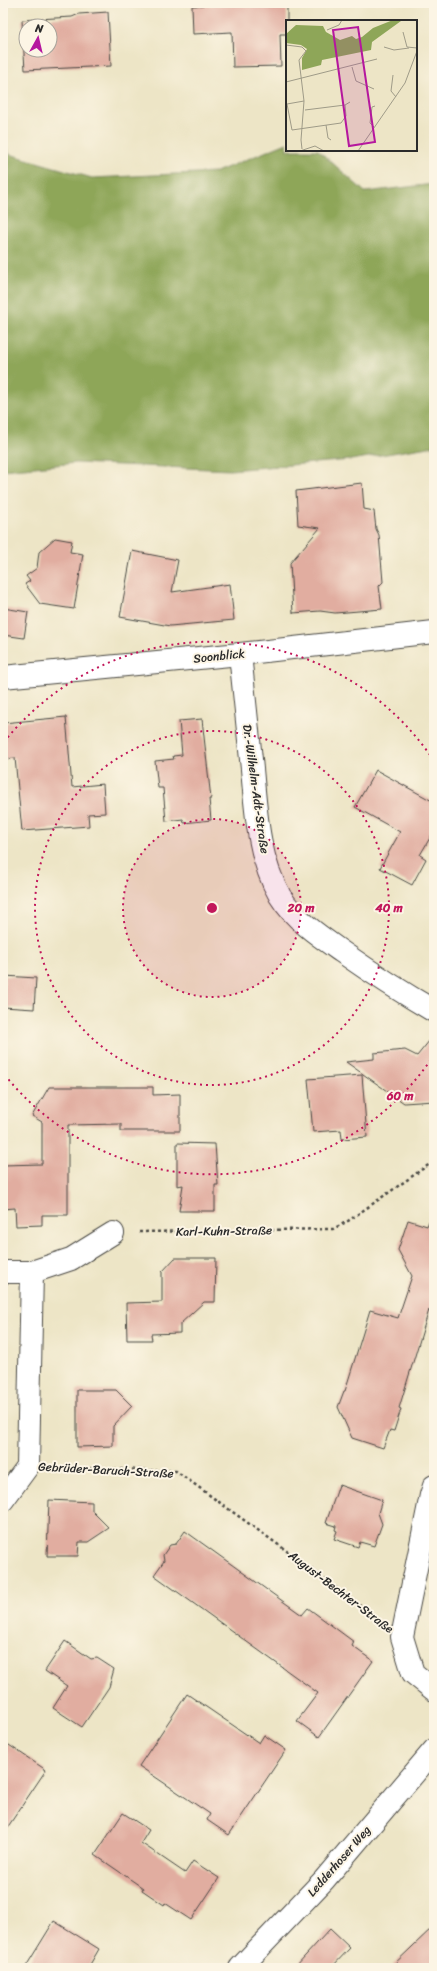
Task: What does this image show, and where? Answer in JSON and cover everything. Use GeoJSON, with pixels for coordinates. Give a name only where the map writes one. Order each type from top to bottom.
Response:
{"type":"FeatureCollection","features":[{"type":"Feature","properties":{"kind":"street","name":"Soonblick"},"geometry":{"type":"LineString","coordinates":[[3,677],[240,654],[434,632]]}},
{"type":"Feature","properties":{"kind":"street","name":"Dr.-Wilhelm-Adt-Straße"},"geometry":{"type":"LineString","coordinates":[[240,654],[261,843],[270,874],[280,896],[298,919],[318,936],[382,980],[434,1011]]}},
{"type":"Feature","properties":{"kind":"street"},"geometry":{"type":"LineString","coordinates":[[3,1272],[32,1272],[71,1259],[114,1233]]}},
{"type":"Feature","properties":{"kind":"street","name":"Gebrüder-Baruch-Straße"},"geometry":{"type":"LineString","coordinates":[[3,1500],[28,1466],[32,1272]]}},
{"type":"Feature","properties":{"kind":"street","name":"August-Bechter-Straße"},"geometry":{"type":"LineString","coordinates":[[434,1486],[402,1638],[413,1673],[434,1690]]}},
{"type":"Feature","properties":{"kind":"street","name":"Ledderhoser Weg"},"geometry":{"type":"LineString","coordinates":[[240,1968],[324,1880],[434,1750]]}},
{"type":"Feature","properties":{"kind":"path","name":"Karl-Kuhn-Straße"},"geometry":{"type":"LineString","coordinates":[[114,1233],[333,1229],[348,1221],[434,1161]]}},
{"type":"Feature","properties":{"kind":"path","name":"Gebrüder-Baruch-Straße"},"geometry":{"type":"LineString","coordinates":[[28,1466],[176,1471],[280,1546]]}},
{"type":"Feature","properties":{"kind":"path","name":"August-Bechter-Straße"},"geometry":{"type":"LineString","coordinates":[[280,1546],[402,1638]]}},
{"type":"Feature","properties":{"kind":"green space"},"geometry":{"type":"Polygon","coordinates":[[[3,140],[9,154],[92,178],[216,172],[286,143],[286,151],[319,151],[365,192],[434,184],[434,446],[351,460],[230,470],[76,463],[3,470],[3,140]]]}},
{"type":"Feature","properties":{"kind":"building"},"geometry":{"type":"Polygon","coordinates":[[[287,3],[286,34],[280,34],[281,66],[233,67],[232,32],[193,34],[192,6],[287,3]]]}},
{"type":"Feature","properties":{"kind":"building"},"geometry":{"type":"Polygon","coordinates":[[[108,12],[111,66],[25,70],[24,58],[58,58],[58,18],[55,18],[72,17],[79,14],[108,12]]]}},
{"type":"Feature","properties":{"kind":"building"},"geometry":{"type":"Polygon","coordinates":[[[362,483],[364,509],[374,511],[376,529],[379,535],[383,582],[379,586],[382,609],[335,613],[320,611],[293,613],[290,563],[320,528],[298,525],[296,491],[362,483]]]}},
{"type":"Feature","properties":{"kind":"building"},"geometry":{"type":"Polygon","coordinates":[[[55,538],[72,541],[70,552],[83,554],[74,609],[40,604],[25,584],[30,581],[26,576],[37,568],[39,552],[55,538]]]}},
{"type":"Feature","properties":{"kind":"building"},"geometry":{"type":"Polygon","coordinates":[[[132,551],[178,560],[172,592],[230,584],[234,620],[170,626],[120,617],[132,551]]]}},
{"type":"Feature","properties":{"kind":"building"},"geometry":{"type":"Polygon","coordinates":[[[3,608],[28,612],[24,638],[3,635],[3,608]]]}},
{"type":"Feature","properties":{"kind":"building"},"geometry":{"type":"Polygon","coordinates":[[[66,717],[72,787],[103,784],[105,813],[88,814],[89,826],[22,831],[15,758],[3,759],[3,723],[66,717]]]}},
{"type":"Feature","properties":{"kind":"building"},"geometry":{"type":"Polygon","coordinates":[[[202,719],[211,799],[209,799],[211,820],[184,823],[183,819],[166,821],[163,788],[158,788],[155,761],[174,759],[173,756],[182,755],[179,721],[202,719]]]}},
{"type":"Feature","properties":{"kind":"building"},"geometry":{"type":"Polygon","coordinates":[[[376,770],[434,802],[434,831],[420,855],[426,859],[412,885],[380,868],[400,832],[355,807],[376,770]]]}},
{"type":"Feature","properties":{"kind":"building"},"geometry":{"type":"Polygon","coordinates":[[[5,976],[36,978],[34,1009],[3,1007],[5,976]]]}},
{"type":"Feature","properties":{"kind":"building"},"geometry":{"type":"Polygon","coordinates":[[[434,1035],[434,1101],[404,1103],[346,1062],[374,1059],[374,1053],[405,1050],[417,1056],[434,1035]]]}},
{"type":"Feature","properties":{"kind":"building"},"geometry":{"type":"Polygon","coordinates":[[[362,1075],[367,1137],[342,1139],[341,1130],[313,1132],[308,1079],[362,1075]]]}},
{"type":"Feature","properties":{"kind":"building"},"geometry":{"type":"Polygon","coordinates":[[[49,1087],[153,1087],[153,1095],[180,1094],[180,1131],[121,1131],[121,1124],[68,1125],[68,1215],[42,1215],[42,1225],[16,1226],[15,1208],[3,1209],[3,1165],[42,1164],[42,1122],[32,1116],[49,1087]]]}},
{"type":"Feature","properties":{"kind":"building"},"geometry":{"type":"Polygon","coordinates":[[[177,1143],[215,1144],[218,1185],[215,1185],[215,1211],[179,1211],[183,1185],[177,1186],[177,1143]]]}},
{"type":"Feature","properties":{"kind":"building"},"geometry":{"type":"Polygon","coordinates":[[[408,1220],[427,1226],[429,1221],[434,1222],[434,1319],[429,1310],[399,1408],[401,1409],[394,1431],[390,1430],[383,1448],[352,1438],[338,1407],[345,1391],[370,1310],[398,1318],[412,1276],[398,1250],[408,1220]]]}},
{"type":"Feature","properties":{"kind":"building"},"geometry":{"type":"Polygon","coordinates":[[[175,1258],[216,1258],[215,1302],[204,1302],[180,1324],[180,1333],[151,1334],[152,1340],[127,1340],[126,1303],[162,1302],[162,1272],[175,1258]]]}},
{"type":"Feature","properties":{"kind":"building"},"geometry":{"type":"Polygon","coordinates":[[[77,1390],[116,1390],[132,1406],[113,1426],[113,1446],[77,1447],[77,1390]]]}},
{"type":"Feature","properties":{"kind":"building"},"geometry":{"type":"Polygon","coordinates":[[[339,1485],[382,1500],[378,1513],[382,1524],[374,1546],[360,1542],[358,1547],[334,1539],[337,1531],[335,1530],[336,1526],[326,1523],[339,1485]]]}},
{"type":"Feature","properties":{"kind":"building"},"geometry":{"type":"Polygon","coordinates":[[[49,1500],[92,1502],[92,1511],[109,1528],[88,1542],[79,1542],[78,1556],[47,1556],[49,1500]]]}},
{"type":"Feature","properties":{"kind":"building"},"geometry":{"type":"Polygon","coordinates":[[[185,1531],[302,1615],[308,1608],[354,1642],[352,1646],[373,1661],[319,1737],[297,1721],[318,1693],[154,1575],[164,1561],[163,1555],[170,1545],[176,1544],[185,1531]]]}},
{"type":"Feature","properties":{"kind":"building"},"geometry":{"type":"Polygon","coordinates":[[[65,1641],[91,1659],[97,1658],[114,1669],[109,1687],[82,1727],[53,1708],[67,1686],[45,1671],[65,1641]]]}},
{"type":"Feature","properties":{"kind":"building"},"geometry":{"type":"Polygon","coordinates":[[[187,1694],[259,1743],[264,1735],[286,1750],[229,1835],[207,1820],[210,1814],[139,1766],[187,1694]]]}},
{"type":"Feature","properties":{"kind":"building"},"geometry":{"type":"Polygon","coordinates":[[[3,1741],[46,1770],[3,1834],[3,1741]]]}},
{"type":"Feature","properties":{"kind":"building"},"geometry":{"type":"Polygon","coordinates":[[[123,1813],[149,1830],[141,1843],[185,1873],[193,1861],[219,1878],[191,1920],[165,1903],[164,1905],[142,1890],[143,1888],[95,1855],[123,1813]]]}},
{"type":"Feature","properties":{"kind":"building"},"geometry":{"type":"Polygon","coordinates":[[[54,1921],[99,1949],[88,1968],[25,1968],[54,1921]]]}},
{"type":"Feature","properties":{"kind":"building"},"geometry":{"type":"Polygon","coordinates":[[[434,1926],[434,1968],[390,1968],[434,1926]]]}},
{"type":"Feature","properties":{"kind":"building"},"geometry":{"type":"Polygon","coordinates":[[[330,1929],[350,1948],[331,1968],[294,1968],[330,1929]]]}}]}
